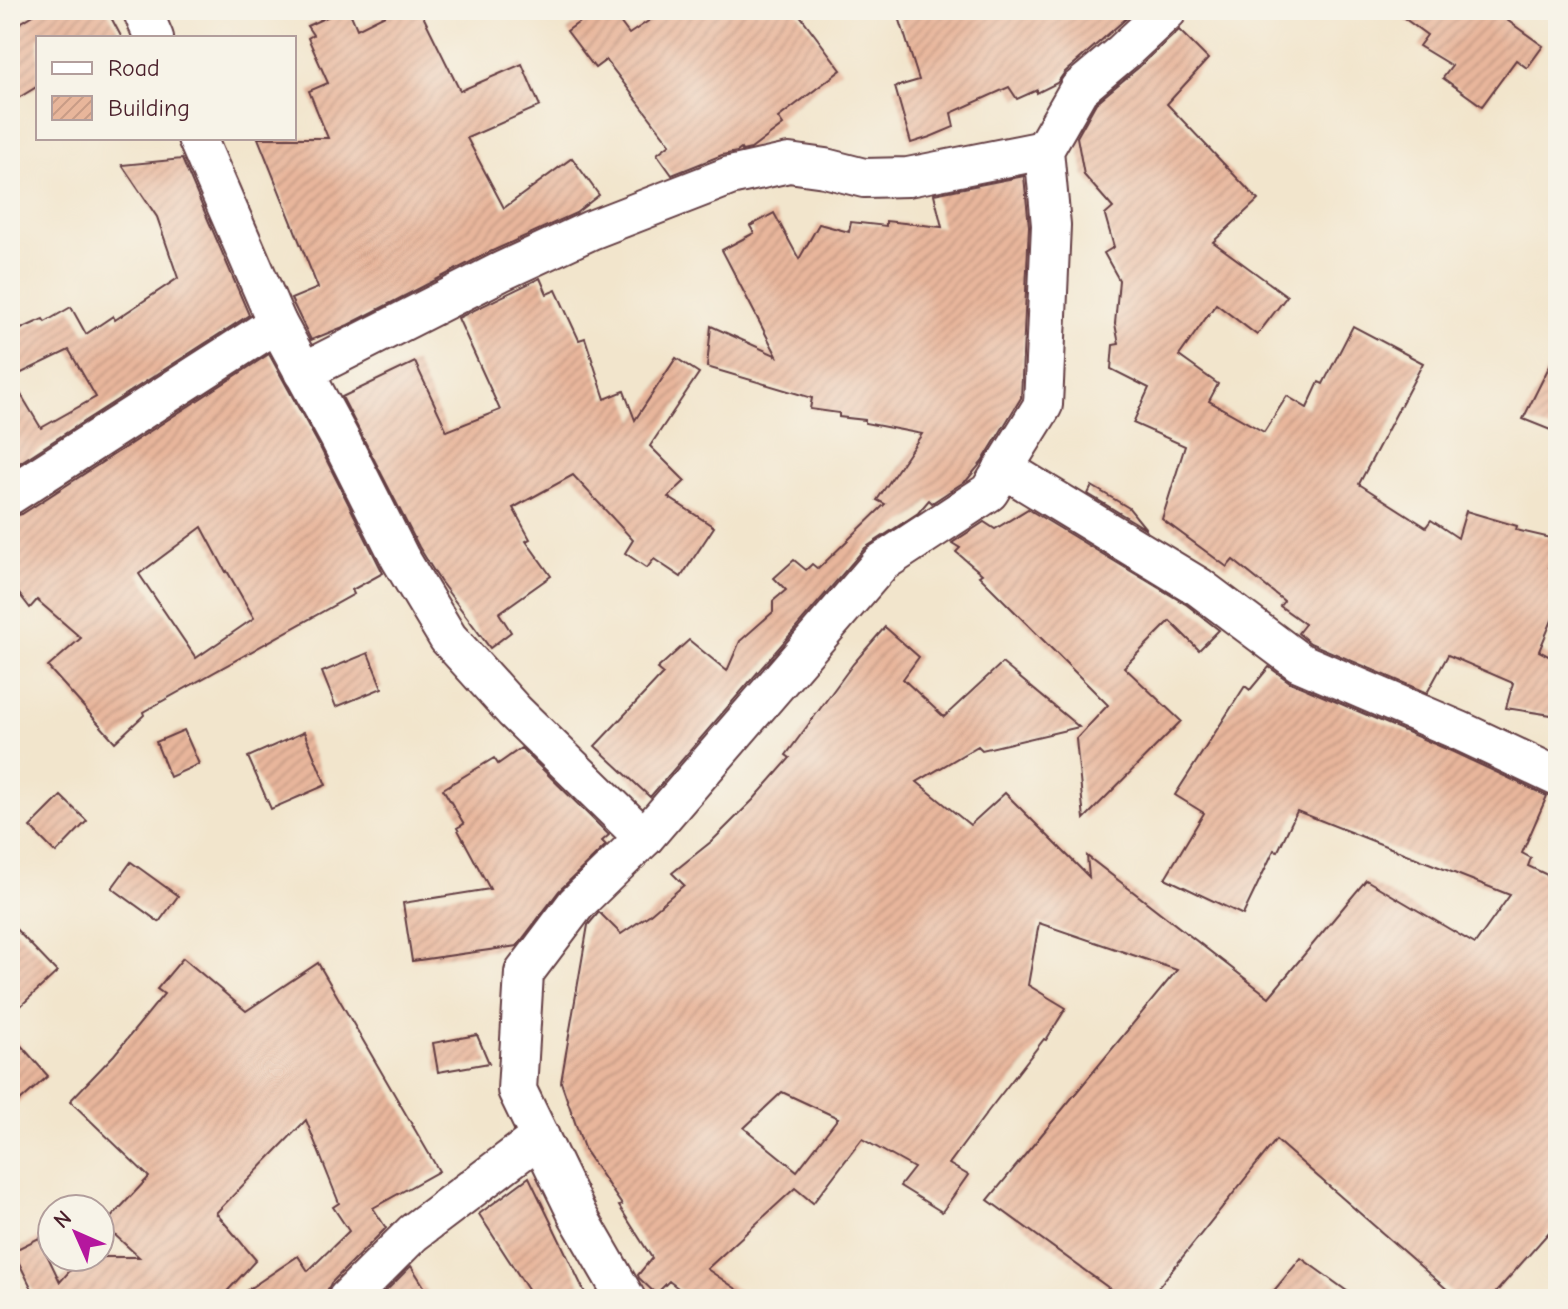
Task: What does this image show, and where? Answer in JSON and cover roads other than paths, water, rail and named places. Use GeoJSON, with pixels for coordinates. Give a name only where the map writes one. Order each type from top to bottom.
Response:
{"type":"FeatureCollection","features":[{"type":"Feature","properties":{"kind":"street"},"geometry":{"type":"LineString","coordinates":[[142,10],[153,36]]}},
{"type":"Feature","properties":{"kind":"street"},"geometry":{"type":"LineString","coordinates":[[626,1299],[578,1216],[517,1090],[524,973],[576,904],[644,838],[881,563],[989,492],[1043,405],[1051,225],[1044,150],[1079,89],[1152,15]]}},
{"type":"Feature","properties":{"kind":"street"},"geometry":{"type":"LineString","coordinates":[[198,140],[277,323],[400,558],[448,638],[514,711],[644,838]]}},
{"type":"Feature","properties":{"kind":"street"},"geometry":{"type":"LineString","coordinates":[[303,372],[591,230],[730,176],[789,163],[864,178],[908,177],[1044,150]]}},
{"type":"Feature","properties":{"kind":"street"},"geometry":{"type":"LineString","coordinates":[[10,495],[277,323]]}},
{"type":"Feature","properties":{"kind":"street"},"geometry":{"type":"LineString","coordinates":[[1003,468],[1199,587],[1299,662],[1558,777]]}},
{"type":"Feature","properties":{"kind":"street"},"geometry":{"type":"LineString","coordinates":[[347,1299],[413,1233],[540,1137]]}}]}
